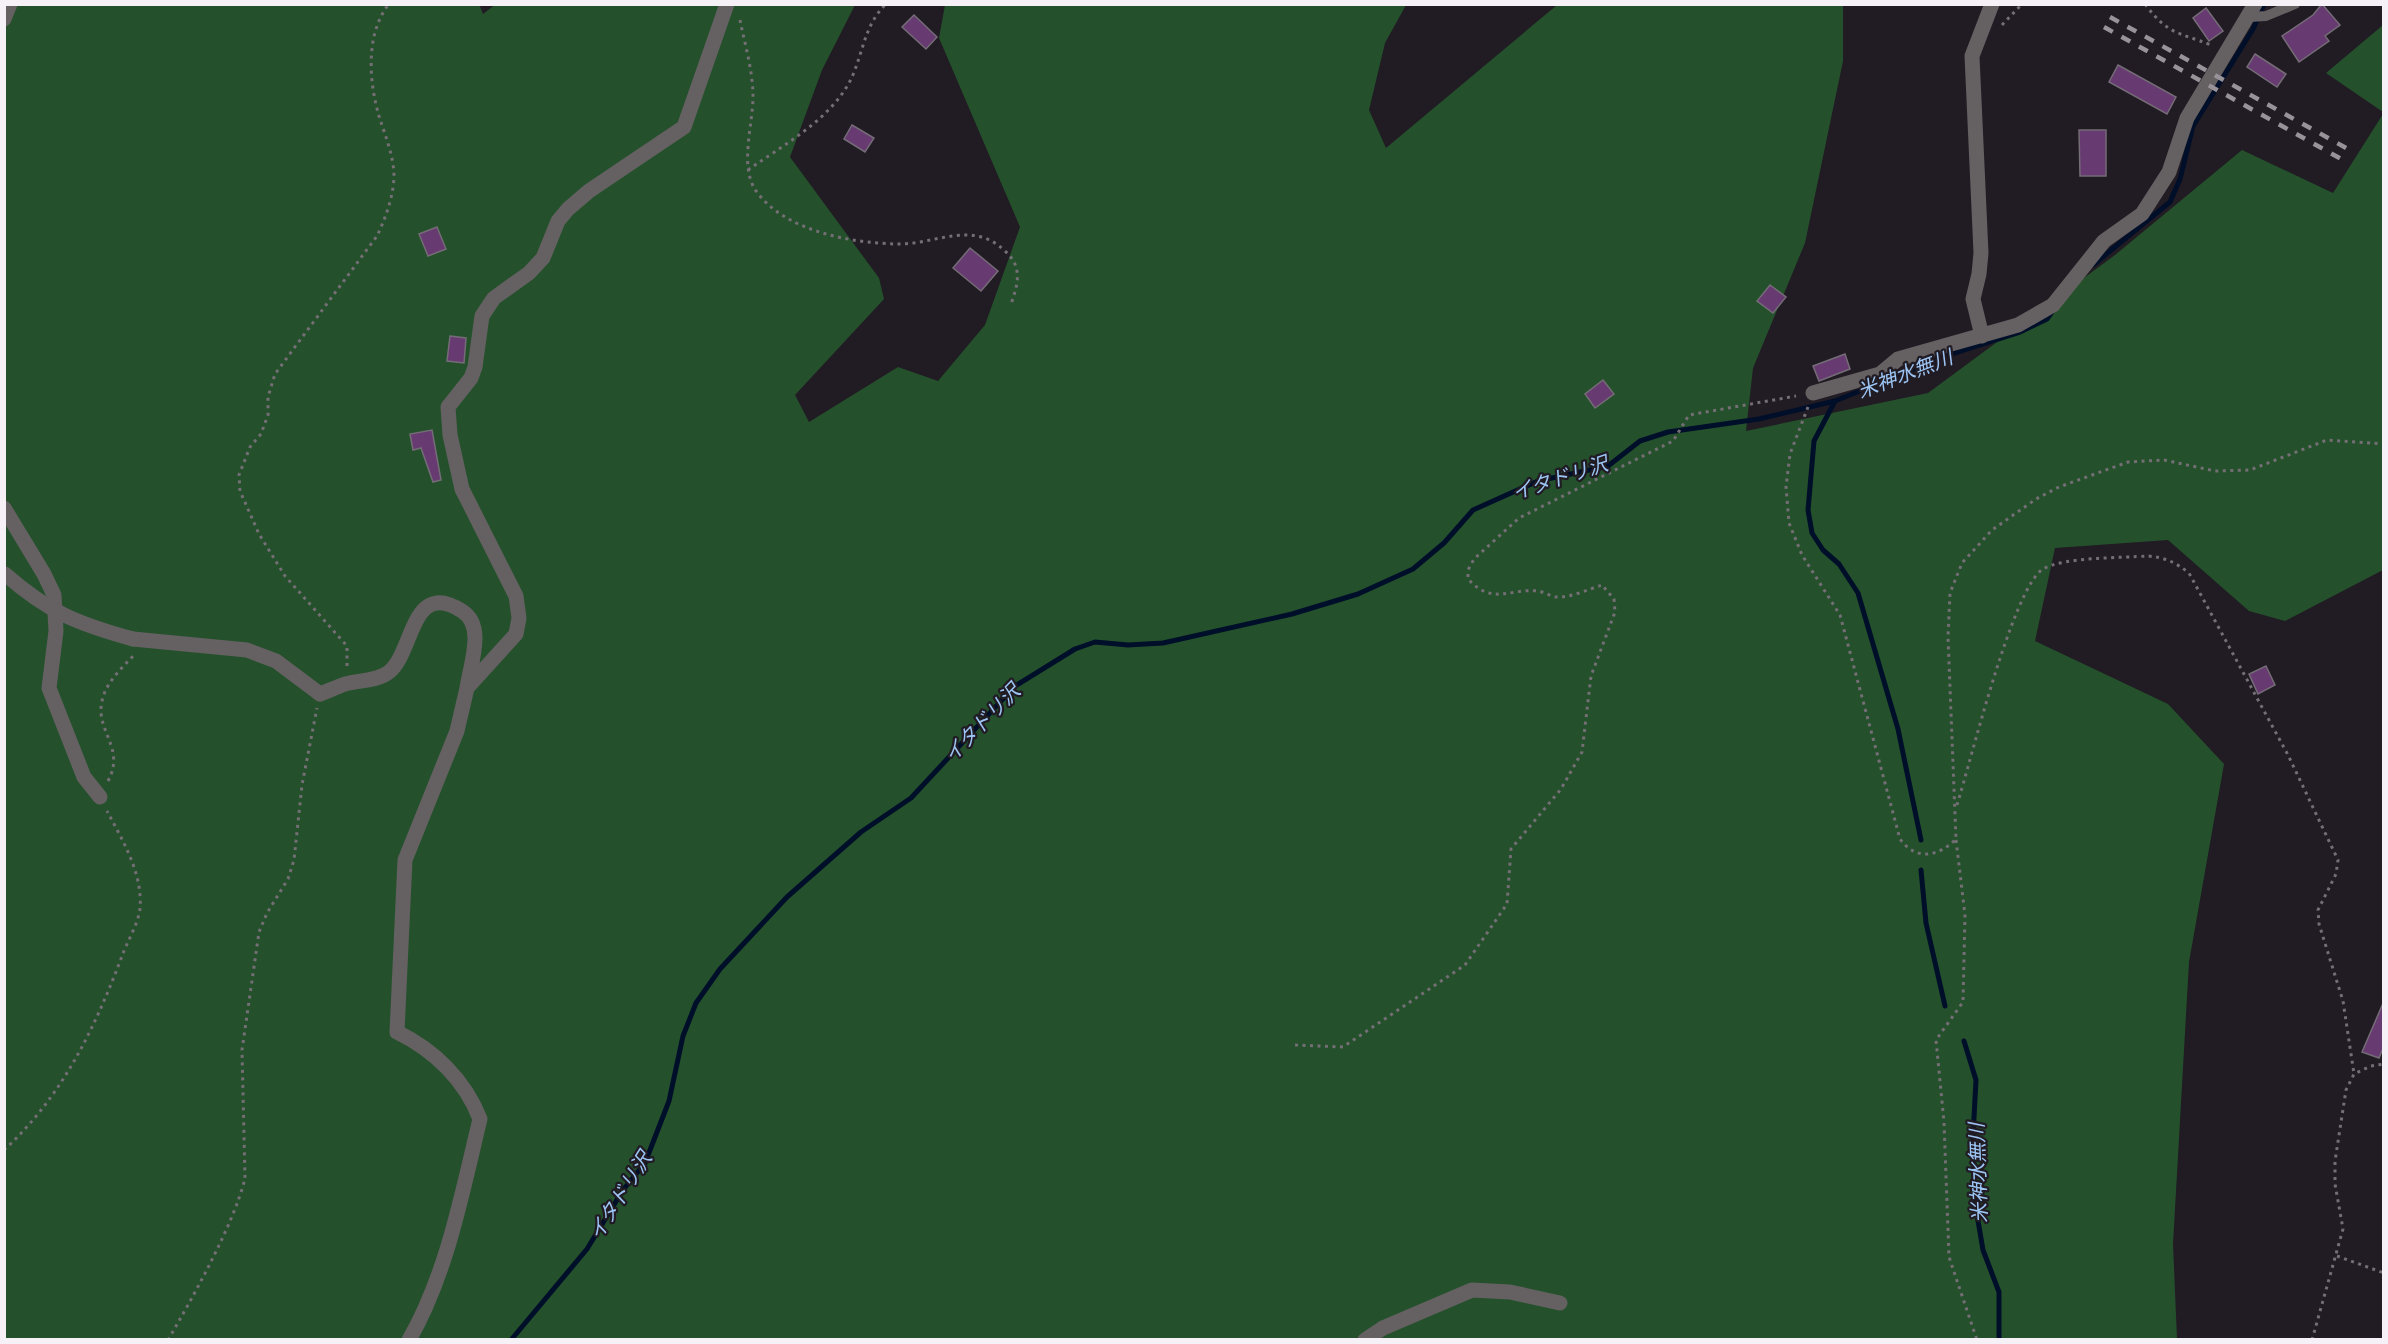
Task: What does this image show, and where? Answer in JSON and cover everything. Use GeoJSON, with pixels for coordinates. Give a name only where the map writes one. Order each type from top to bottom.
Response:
{"type":"FeatureCollection","features":[{"type":"Feature","properties":{"kind":"street"},"geometry":{"type":"LineString","coordinates":[[4,19],[10,4]]}},
{"type":"Feature","properties":{"kind":"street"},"geometry":{"type":"LineString","coordinates":[[1982,336],[1973,299],[1981,253],[1972,56],[1992,4]]}},
{"type":"Feature","properties":{"kind":"street"},"geometry":{"type":"LineString","coordinates":[[467,688],[516,634],[519,618],[516,596],[462,489],[450,435],[448,407],[471,378],[475,367],[482,316],[494,298],[529,273],[543,258],[558,221],[568,209],[589,191],[684,127],[733,9]]}},
{"type":"Feature","properties":{"kind":"street"},"geometry":{"type":"LineString","coordinates":[[1814,393],[1881,374],[1898,359],[2018,325],[2054,305],[2104,241],[2142,214],[2169,172],[2187,118],[2252,11]]}},
{"type":"Feature","properties":{"kind":"street"},"geometry":{"type":"LineString","coordinates":[[4,508],[54,595],[56,631],[49,688],[84,777],[100,797]]}},
{"type":"Feature","properties":{"kind":"street"},"geometry":{"type":"LineString","coordinates":[[5,574],[45,606],[64,617],[140,640],[247,650],[276,661],[320,694],[346,684],[387,674],[398,664],[420,613],[430,606],[447,603],[468,615],[474,623],[476,636],[457,731],[405,860],[397,1032],[418,1042],[460,1081],[480,1119],[463,1190],[427,1309],[409,1340]]}},
{"type":"Feature","properties":{"kind":"street"},"geometry":{"type":"LineString","coordinates":[[1365,1340],[1383,1328],[1472,1290],[1510,1292],[1560,1303]]}},
{"type":"Feature","properties":{"kind":"lane"},"geometry":{"type":"LineString","coordinates":[[2252,11],[2266,16],[2295,4]]}},
{"type":"Feature","properties":{"kind":"path"},"geometry":{"type":"LineString","coordinates":[[346,684],[347,646],[285,576],[259,534],[240,491],[239,475],[250,447],[261,434],[268,415],[268,397],[275,374],[377,236],[388,212],[394,175],[388,138],[379,114],[370,58],[375,30],[389,4]]}},
{"type":"Feature","properties":{"kind":"path"},"geometry":{"type":"LineString","coordinates":[[748,170],[821,118],[849,83],[871,23],[886,4]]}},
{"type":"Feature","properties":{"kind":"path"},"geometry":{"type":"LineString","coordinates":[[2145,4],[2168,29],[2178,35],[2228,52]]}},
{"type":"Feature","properties":{"kind":"path"},"geometry":{"type":"LineString","coordinates":[[733,9],[753,96],[748,170],[754,188],[768,206],[796,222],[840,237],[896,244],[965,234],[983,237],[1000,246],[1014,259],[1019,280],[1011,304]]}},
{"type":"Feature","properties":{"kind":"path"},"geometry":{"type":"LineString","coordinates":[[1295,1045],[1342,1047],[1465,966],[1507,904],[1511,849],[1561,789],[1582,752],[1591,676],[1615,612],[1614,599],[1602,585],[1557,597],[1538,591],[1504,595],[1487,593],[1476,588],[1468,579],[1468,570],[1490,543],[1519,518],[1672,441],[1689,415],[1814,393]]}},
{"type":"Feature","properties":{"kind":"path"},"geometry":{"type":"LineString","coordinates":[[1804,417],[1796,435],[1787,471],[1786,507],[1789,523],[1793,539],[1840,615],[1900,839],[1906,847],[1923,854],[1944,850],[1956,839]]}},
{"type":"Feature","properties":{"kind":"path"},"geometry":{"type":"LineString","coordinates":[[1977,1340],[1948,1257],[1944,1122],[1936,1040],[1963,1002],[1965,915],[1956,839],[1948,637],[1950,593],[1962,563],[1992,530],[2051,491],[2128,462],[2164,460],[2215,471],[2250,470],[2326,440],[2384,444]]}},
{"type":"Feature","properties":{"kind":"path"},"geometry":{"type":"LineString","coordinates":[[1956,808],[2015,615],[2036,575],[2054,564],[2162,557],[2176,563],[2189,573],[2246,676],[2338,860],[2336,874],[2318,910],[2319,924],[2343,1001],[2354,1074],[2346,1090],[2335,1161],[2335,1184],[2343,1229],[2312,1340]]}},
{"type":"Feature","properties":{"kind":"path"},"geometry":{"type":"LineString","coordinates":[[4,1150],[30,1126],[57,1090],[83,1047],[109,993],[140,910],[137,874],[100,797],[115,768],[115,753],[103,717],[102,701],[112,680],[140,640]]}},
{"type":"Feature","properties":{"kind":"path"},"geometry":{"type":"LineString","coordinates":[[168,1340],[219,1242],[243,1188],[245,1178],[242,1050],[258,932],[288,879],[294,860],[302,785],[320,694]]}},
{"type":"Feature","properties":{"kind":"path"},"geometry":{"type":"LineString","coordinates":[[2354,1074],[2372,1066],[2384,1064]]}},
{"type":"Feature","properties":{"kind":"path"},"geometry":{"type":"LineString","coordinates":[[2337,1256],[2384,1273]]}},
{"type":"Feature","properties":{"kind":"green space"},"geometry":{"type":"Polygon","coordinates":[[[479,4],[483,14],[496,4],[855,5],[822,70],[790,157],[879,278],[884,299],[795,395],[809,422],[898,367],[938,381],[985,325],[1020,227],[939,38],[945,5],[1406,5],[1385,43],[1369,110],[1386,148],[1557,5],[1843,5],[1843,61],[1805,243],[1753,368],[1746,431],[1928,393],[2115,255],[2242,150],[2333,193],[2383,114],[2383,570],[2285,621],[2249,611],[2168,540],[2055,548],[2035,641],[2168,704],[2224,764],[2189,962],[2173,1244],[2177,1339],[5,1340],[5,5],[479,4]]]}},
{"type":"Feature","properties":{"kind":"green space"},"geometry":{"type":"Polygon","coordinates":[[[2383,25],[2383,112],[2326,73],[2383,25]]]}},
{"type":"Feature","properties":{"kind":"building"},"geometry":{"type":"Polygon","coordinates":[[[2322,4],[2340,25],[2325,36],[2329,41],[2299,62],[2282,36],[2313,15],[2322,4]]]}},
{"type":"Feature","properties":{"kind":"building"},"geometry":{"type":"Polygon","coordinates":[[[2206,8],[2223,31],[2209,41],[2193,18],[2206,8]]]}},
{"type":"Feature","properties":{"kind":"building"},"geometry":{"type":"Polygon","coordinates":[[[914,15],[937,37],[926,49],[902,27],[914,15]]]}},
{"type":"Feature","properties":{"kind":"building"},"geometry":{"type":"Polygon","coordinates":[[[2255,54],[2286,74],[2277,87],[2247,67],[2255,54]]]}},
{"type":"Feature","properties":{"kind":"building"},"geometry":{"type":"Polygon","coordinates":[[[2118,65],[2176,97],[2167,114],[2109,82],[2118,65]]]}},
{"type":"Feature","properties":{"kind":"building"},"geometry":{"type":"Polygon","coordinates":[[[852,125],[874,138],[865,152],[844,139],[852,125]]]}},
{"type":"Feature","properties":{"kind":"building"},"geometry":{"type":"Polygon","coordinates":[[[2079,130],[2106,130],[2106,176],[2080,176],[2079,130]]]}},
{"type":"Feature","properties":{"kind":"building"},"geometry":{"type":"Polygon","coordinates":[[[437,227],[446,249],[428,256],[419,234],[437,227]]]}},
{"type":"Feature","properties":{"kind":"building"},"geometry":{"type":"Polygon","coordinates":[[[970,248],[998,271],[981,291],[953,268],[970,248]]]}},
{"type":"Feature","properties":{"kind":"building"},"geometry":{"type":"Polygon","coordinates":[[[1770,285],[1786,297],[1773,313],[1757,301],[1770,285]]]}},
{"type":"Feature","properties":{"kind":"building"},"geometry":{"type":"Polygon","coordinates":[[[450,336],[466,338],[464,363],[447,361],[450,336]]]}},
{"type":"Feature","properties":{"kind":"building"},"geometry":{"type":"Polygon","coordinates":[[[1845,354],[1850,369],[1819,381],[1813,366],[1845,354]]]}},
{"type":"Feature","properties":{"kind":"building"},"geometry":{"type":"Polygon","coordinates":[[[1603,380],[1614,394],[1595,408],[1585,394],[1603,380]]]}},
{"type":"Feature","properties":{"kind":"building"},"geometry":{"type":"Polygon","coordinates":[[[432,430],[441,480],[433,482],[421,448],[413,450],[410,434],[432,430]]]}},
{"type":"Feature","properties":{"kind":"building"},"geometry":{"type":"Polygon","coordinates":[[[2266,666],[2275,685],[2258,694],[2249,674],[2266,666]]]}},
{"type":"Feature","properties":{"kind":"building"},"geometry":{"type":"Polygon","coordinates":[[[2384,1001],[2384,1046],[2379,1058],[2362,1052],[2384,1001]]]}},
{"type":"Feature","properties":{"kind":"waterway","name":"米神水無川"},"geometry":{"type":"LineString","coordinates":[[2093,265],[2170,202],[2180,179],[2193,126],[2253,29],[2264,4]]}},
{"type":"Feature","properties":{"kind":"waterway","name":"イタドリ沢"},"geometry":{"type":"LineString","coordinates":[[511,1340],[587,1249],[623,1190],[645,1163],[669,1101],[683,1036],[696,1003],[720,969],[787,897],[861,832],[911,798],[1015,686],[1075,649],[1095,642],[1128,645],[1163,643],[1292,614],[1358,594],[1413,569],[1444,543],[1473,510],[1538,481],[1608,466],[1640,441],[1668,432],[1759,419],[1835,401],[1948,355],[2020,332],[2047,319],[2052,312]]}},
{"type":"Feature","properties":{"kind":"waterway","name":"米神水無川"},"geometry":{"type":"LineString","coordinates":[[1835,401],[1814,441],[1808,510],[1812,533],[1823,550],[1839,564],[1858,593],[1898,729],[1921,840]]}},
{"type":"Feature","properties":{"kind":"waterway","name":"米神水無川"},"geometry":{"type":"LineString","coordinates":[[1921,870],[1926,923],[1945,1006]]}},
{"type":"Feature","properties":{"kind":"waterway","name":"米神水無川"},"geometry":{"type":"LineString","coordinates":[[1964,1041],[1976,1080],[1973,1136],[1975,1203],[1983,1250],[1999,1292],[1999,1340]]}},
{"type":"Feature","properties":{"kind":"railway"},"geometry":{"type":"LineString","coordinates":[[2110,17],[2348,149]]}},
{"type":"Feature","properties":{"kind":"railway"},"geometry":{"type":"LineString","coordinates":[[2104,27],[2343,160]]}}]}
